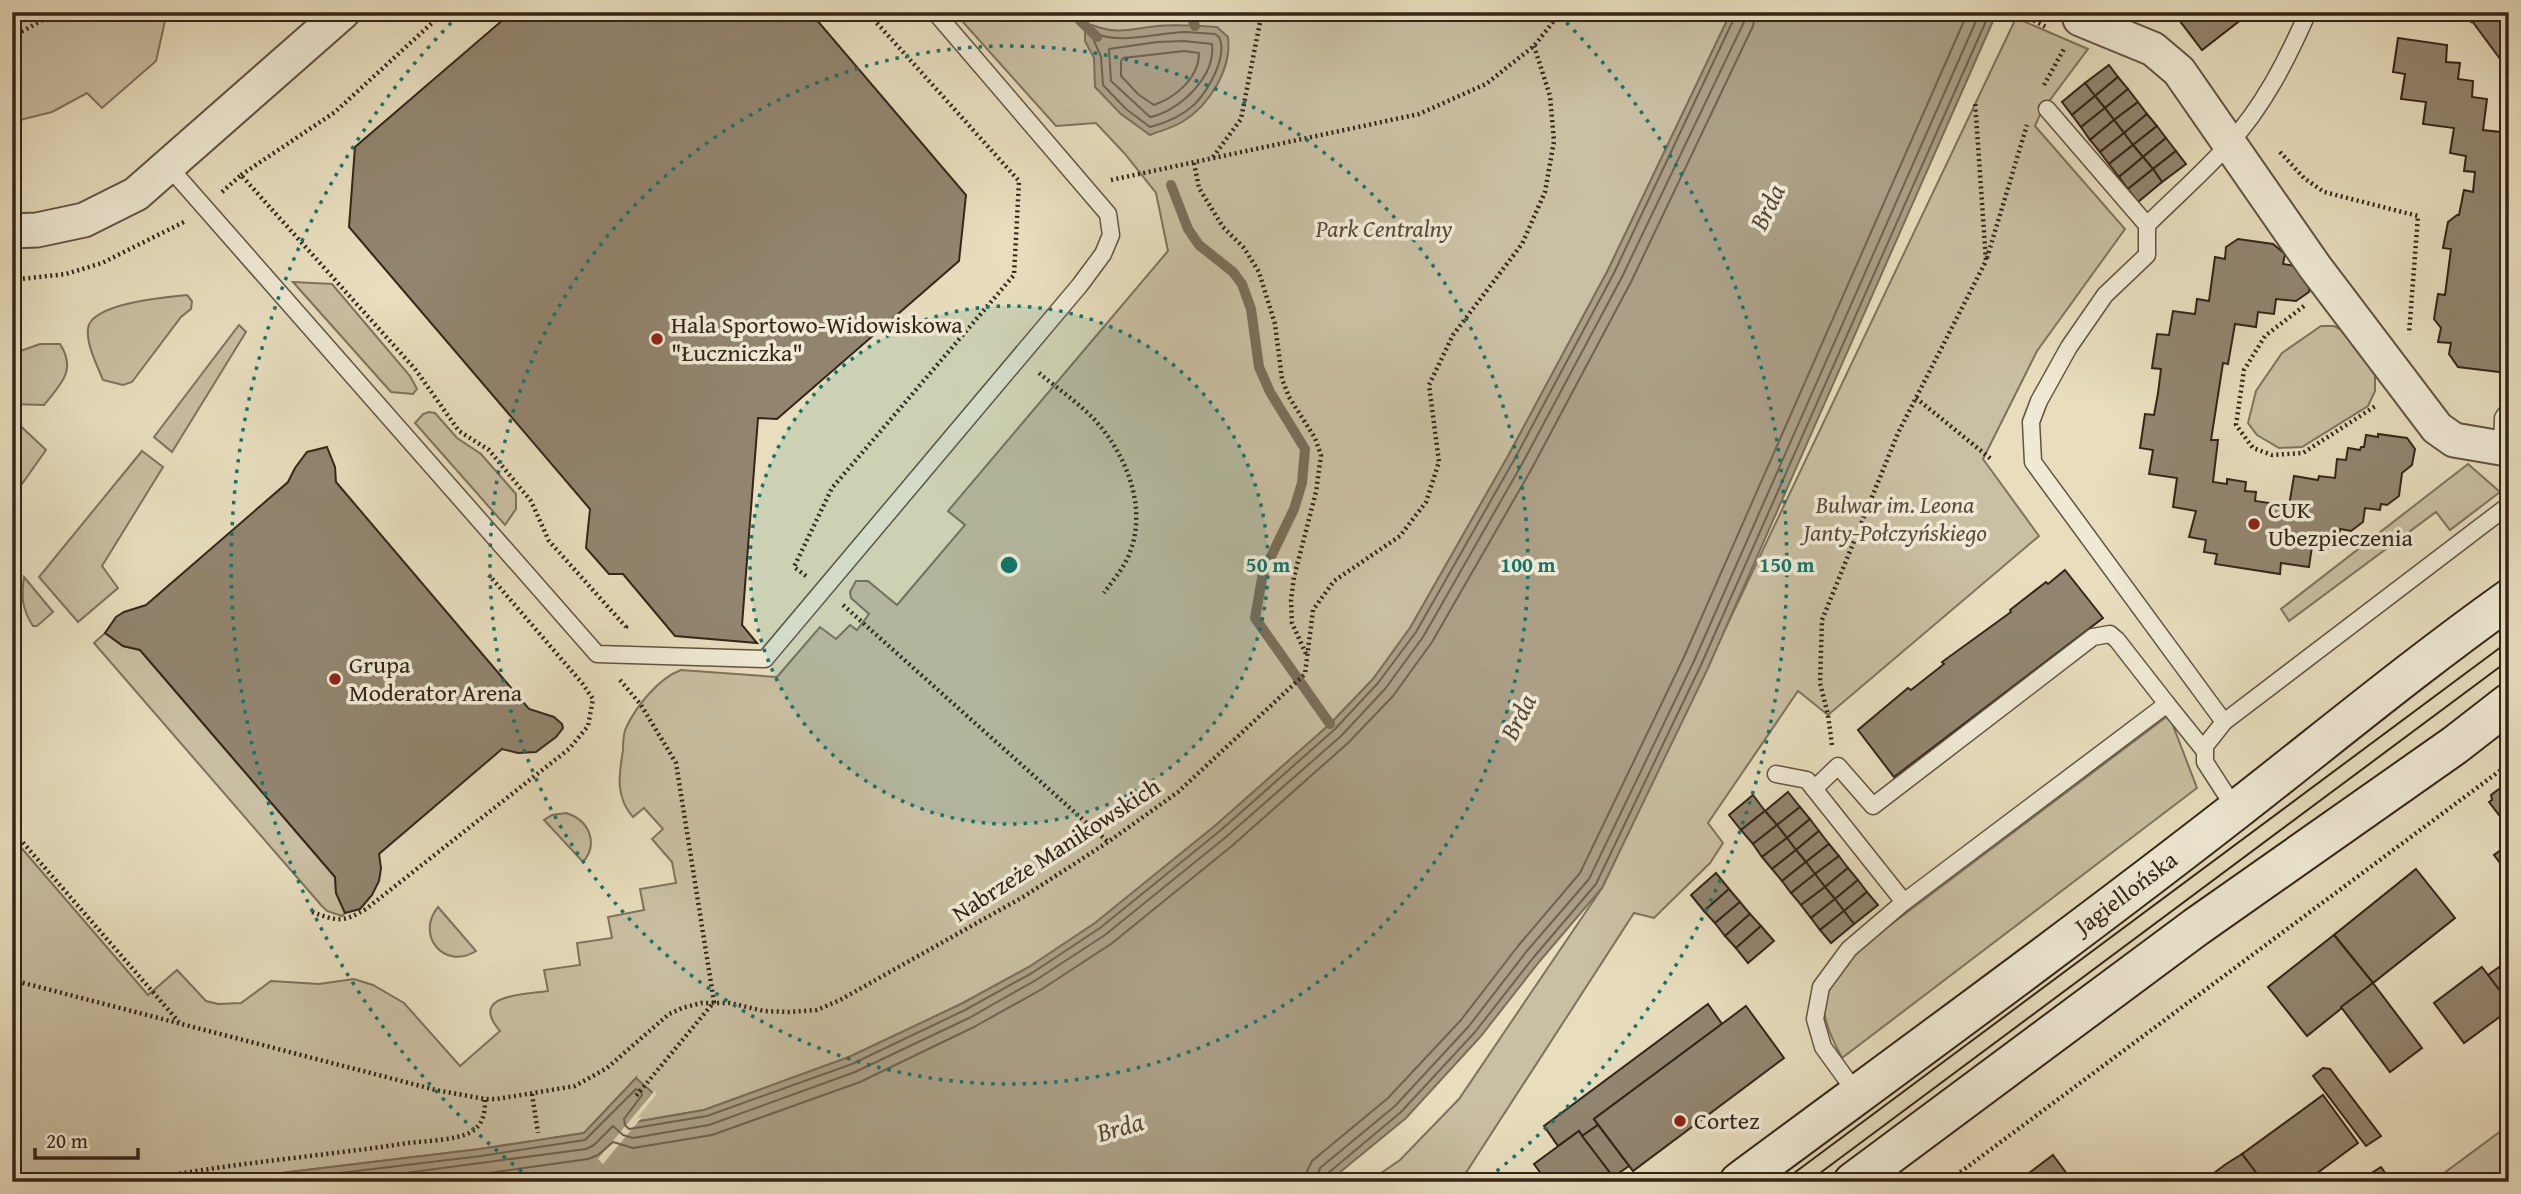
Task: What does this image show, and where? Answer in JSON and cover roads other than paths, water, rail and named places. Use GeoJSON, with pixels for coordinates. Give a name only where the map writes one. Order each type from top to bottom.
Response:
{"type":"FeatureCollection","features":[{"type":"Feature","properties":{"kind":"main road","name":"Jagiellońska"},"geometry":{"type":"LineString","coordinates":[[1739,1182],[2236,810],[2398,680],[2509,599]]}},
{"type":"Feature","properties":{"kind":"main road"},"geometry":{"type":"LineString","coordinates":[[1853,1182],[2196,927],[2455,745],[2509,703]]}},
{"type":"Feature","properties":{"kind":"street"},"geometry":{"type":"LineString","coordinates":[[12,231],[37,230],[84,220],[136,194],[343,12]]}},
{"type":"Feature","properties":{"kind":"street"},"geometry":{"type":"LineString","coordinates":[[2075,28],[2153,49],[2179,71],[2228,145],[2437,428],[2455,440],[2505,454]]}},
{"type":"Feature","properties":{"kind":"lane"},"geometry":{"type":"LineString","coordinates":[[169,167],[597,654],[765,659],[1104,254],[1111,235],[1108,214],[1086,186],[935,12]]}},
{"type":"Feature","properties":{"kind":"lane"},"geometry":{"type":"LineString","coordinates":[[2147,225],[2228,145],[2288,56],[2308,12]]}},
{"type":"Feature","properties":{"kind":"lane"},"geometry":{"type":"LineString","coordinates":[[2047,109],[2147,225],[2147,255],[2105,295],[2069,347],[2039,401],[2031,422],[2032,462],[2224,722]]}},
{"type":"Feature","properties":{"kind":"lane"},"geometry":{"type":"LineString","coordinates":[[2505,454],[2503,418],[2509,409]]}},
{"type":"Feature","properties":{"kind":"lane"},"geometry":{"type":"LineString","coordinates":[[2236,810],[2205,762],[2205,746],[2224,722],[2509,505]]}},
{"type":"Feature","properties":{"kind":"lane"},"geometry":{"type":"LineString","coordinates":[[1814,789],[1838,766],[1873,806],[2093,637],[2110,634],[2204,750]]}},
{"type":"Feature","properties":{"kind":"lane"},"geometry":{"type":"LineString","coordinates":[[1857,1094],[1822,1047],[1815,1019],[1821,987],[1849,949],[1904,902],[2167,705]]}},
{"type":"Feature","properties":{"kind":"lane"},"geometry":{"type":"LineString","coordinates":[[1776,774],[1807,780],[1904,902]]}},
{"type":"Feature","properties":{"kind":"water","name":"Brda"},"geometry":{"type":"Polygon","coordinates":[[[1731,12],[1997,12],[1708,668],[1602,888],[1481,1036],[1406,1118],[1328,1182],[207,1182],[480,1149],[584,1133],[636,1078],[653,1093],[629,1123],[704,1110],[849,1057],[961,1004],[1029,967],[1095,923],[1216,825],[1330,724],[1373,679],[1410,628],[1508,456],[1608,270],[1731,12]]]}},
{"type":"Feature","properties":{"kind":"water"},"geometry":{"type":"Polygon","coordinates":[[[1092,25],[1117,31],[1164,25],[1217,27],[1228,37],[1228,49],[1217,86],[1192,115],[1170,128],[1150,135],[1121,114],[1095,87],[1094,58],[1085,41],[1085,31],[1092,25]]]}},
{"type":"Feature","properties":{"kind":"waterway"},"geometry":{"type":"LineString","coordinates":[[1071,12],[1097,37]]}},
{"type":"Feature","properties":{"kind":"waterway"},"geometry":{"type":"LineString","coordinates":[[1190,12],[1195,26]]}},
{"type":"Feature","properties":{"kind":"waterway"},"geometry":{"type":"LineString","coordinates":[[1171,185],[1188,229],[1199,245],[1233,272],[1242,284],[1251,309],[1259,367],[1270,392],[1305,449],[1302,483],[1294,509],[1263,573],[1255,618],[1330,724]]}},
{"type":"Feature","properties":{"kind":"tram line"},"geometry":{"type":"LineString","coordinates":[[1782,1182],[2509,641]]}},
{"type":"Feature","properties":{"kind":"tram line"},"geometry":{"type":"LineString","coordinates":[[1808,1182],[2509,660]]}},
{"type":"Feature","properties":{"kind":"place","name":"Hala Sportowo-Widowiskowa \"Łuczniczka\""},"geometry":{"type":"Point","coordinates":[657,339]}},
{"type":"Feature","properties":{"kind":"place","name":"CUK Ubezpieczenia"},"geometry":{"type":"Point","coordinates":[2254,524]}},
{"type":"Feature","properties":{"kind":"place","name":"Grupa Moderator Arena"},"geometry":{"type":"Point","coordinates":[335,679]}},
{"type":"Feature","properties":{"kind":"place","name":"Cortez"},"geometry":{"type":"Point","coordinates":[1680,1121]}},
{"type":"Feature","properties":{"kind":"park label","name":"Park Centralny"},"geometry":{"type":"Point","coordinates":[1384,229]}},
{"type":"Feature","properties":{"kind":"park label","name":"Bulwar im. Leona Janty-Połczyńskiego"},"geometry":{"type":"Point","coordinates":[1895,519]}}]}
